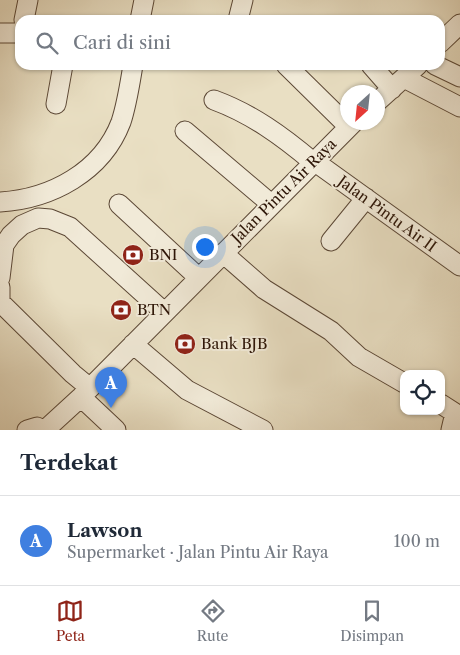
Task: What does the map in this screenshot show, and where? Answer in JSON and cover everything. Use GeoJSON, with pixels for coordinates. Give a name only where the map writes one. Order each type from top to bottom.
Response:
{"type":"FeatureCollection","features":[{"type":"Feature","properties":{"kind":"street"},"geometry":{"type":"LineString","coordinates":[[25,15],[28,0]]}},
{"type":"Feature","properties":{"kind":"street"},"geometry":{"type":"LineString","coordinates":[[141,15],[144,0]]}},
{"type":"Feature","properties":{"kind":"street"},"geometry":{"type":"LineString","coordinates":[[239,15],[243,0]]}},
{"type":"Feature","properties":{"kind":"street"},"geometry":{"type":"LineString","coordinates":[[445,39],[460,24]]}},
{"type":"Feature","properties":{"kind":"street"},"geometry":{"type":"LineString","coordinates":[[0,33],[15,33]]}},
{"type":"Feature","properties":{"kind":"street"},"geometry":{"type":"LineString","coordinates":[[56,104],[62,70]]}},
{"type":"Feature","properties":{"kind":"street"},"geometry":{"type":"LineString","coordinates":[[0,202],[24,201],[48,194],[65,185],[95,162],[110,142],[122,120],[132,70]]}},
{"type":"Feature","properties":{"kind":"street"},"geometry":{"type":"LineString","coordinates":[[291,70],[340,115]]}},
{"type":"Feature","properties":{"kind":"street"},"geometry":{"type":"LineString","coordinates":[[385,70],[405,77],[460,107]]}},
{"type":"Feature","properties":{"kind":"street"},"geometry":{"type":"LineString","coordinates":[[445,70],[460,77]]}},
{"type":"Feature","properties":{"kind":"street"},"geometry":{"type":"LineString","coordinates":[[385,96],[405,77]]}},
{"type":"Feature","properties":{"kind":"street","name":"Jalan Pintu Air II"},"geometry":{"type":"LineString","coordinates":[[214,100],[235,108],[270,128],[313,162],[460,266]]}},
{"type":"Feature","properties":{"kind":"street","name":"Jalan Pintu Air Raya"},"geometry":{"type":"LineString","coordinates":[[44,430],[86,392],[346,130]]}},
{"type":"Feature","properties":{"kind":"street"},"geometry":{"type":"LineString","coordinates":[[185,131],[271,204]]}},
{"type":"Feature","properties":{"kind":"street"},"geometry":{"type":"LineString","coordinates":[[331,241],[366,198]]}},
{"type":"Feature","properties":{"kind":"street"},"geometry":{"type":"LineString","coordinates":[[119,204],[199,278]]}},
{"type":"Feature","properties":{"kind":"street"},"geometry":{"type":"LineString","coordinates":[[0,278],[4,245],[11,235],[22,225],[38,218],[50,219],[70,227],[164,312]]}},
{"type":"Feature","properties":{"kind":"street"},"geometry":{"type":"LineString","coordinates":[[223,253],[264,289],[331,331],[359,357],[400,381]]}},
{"type":"Feature","properties":{"kind":"street"},"geometry":{"type":"LineString","coordinates":[[0,287],[0,302],[73,374],[116,430]]}},
{"type":"Feature","properties":{"kind":"street"},"geometry":{"type":"LineString","coordinates":[[133,344],[187,390],[263,430]]}},
{"type":"Feature","properties":{"kind":"street"},"geometry":{"type":"LineString","coordinates":[[445,407],[455,413],[451,430]]}},
{"type":"Feature","properties":{"kind":"street"},"geometry":{"type":"LineString","coordinates":[[27,430],[37,427],[44,430]]}},
{"type":"Feature","properties":{"kind":"place","name":"BNI"},"geometry":{"type":"Point","coordinates":[133,255]}},
{"type":"Feature","properties":{"kind":"place","name":"BTN"},"geometry":{"type":"Point","coordinates":[121,310]}},
{"type":"Feature","properties":{"kind":"place","name":"Bank BJB"},"geometry":{"type":"Point","coordinates":[185,344]}},
{"type":"Feature","properties":{"kind":"place","name":"Lawson"},"geometry":{"type":"Point","coordinates":[111,408]}}]}
